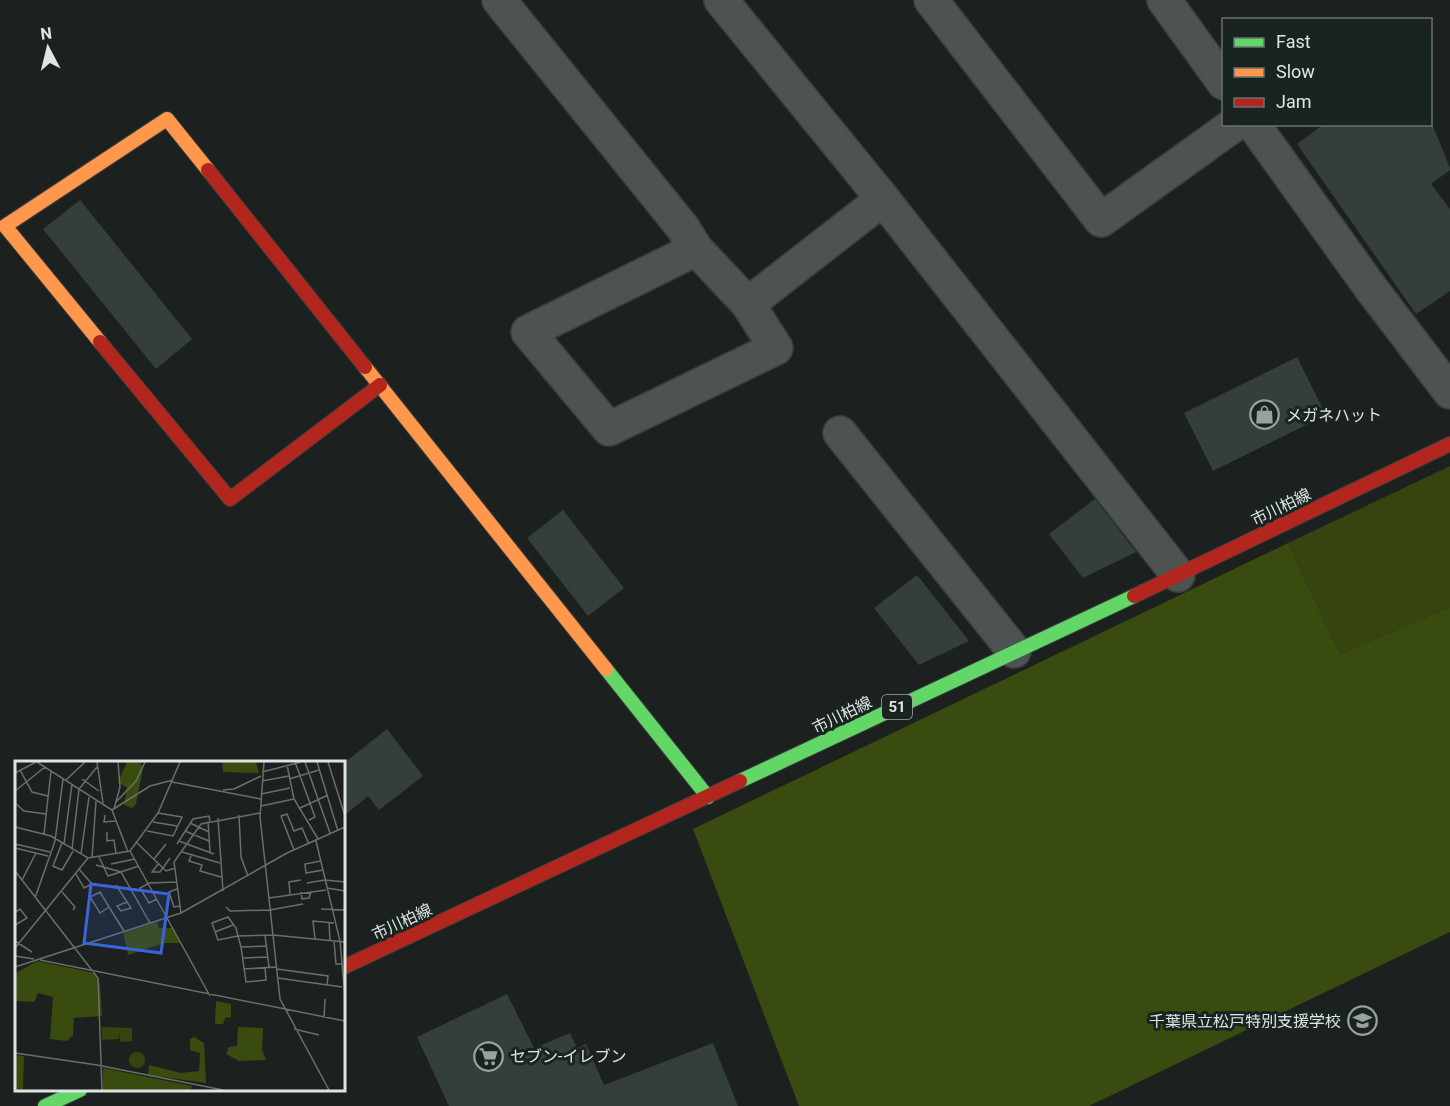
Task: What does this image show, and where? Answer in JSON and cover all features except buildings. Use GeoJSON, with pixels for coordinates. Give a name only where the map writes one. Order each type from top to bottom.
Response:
{"type":"FeatureCollection","features":[{"type":"Feature","properties":{"kind":"street"},"geometry":{"type":"LineString","coordinates":[[500,0],[683,228],[696,249],[748,304],[776,348],[609,429],[528,332],[696,249]]}},
{"type":"Feature","properties":{"kind":"street"},"geometry":{"type":"LineString","coordinates":[[721,0],[883,199],[1178,575]]}},
{"type":"Feature","properties":{"kind":"street"},"geometry":{"type":"LineString","coordinates":[[931,0],[1101,220],[1232,126]]}},
{"type":"Feature","properties":{"kind":"street"},"geometry":{"type":"LineString","coordinates":[[1164,0],[1222,80]]}},
{"type":"Feature","properties":{"kind":"street"},"geometry":{"type":"LineString","coordinates":[[380,385],[230,499],[5,226],[167,118],[380,385],[708,797]]}},
{"type":"Feature","properties":{"kind":"street"},"geometry":{"type":"LineString","coordinates":[[1254,126],[1370,287],[1450,392]]}},
{"type":"Feature","properties":{"kind":"street"},"geometry":{"type":"LineString","coordinates":[[748,304],[883,199]]}},
{"type":"Feature","properties":{"kind":"street"},"geometry":{"type":"LineString","coordinates":[[840,432],[1014,651]]}},
{"type":"Feature","properties":{"kind":"street","name":"市川柏線"},"geometry":{"type":"LineString","coordinates":[[345,967],[1178,575],[1450,444]]}},
{"type":"Feature","properties":{"kind":"street"},"geometry":{"type":"LineString","coordinates":[[45,1106],[76,1091]]}},
{"type":"Feature","properties":{"kind":"green space"},"geometry":{"type":"Polygon","coordinates":[[[1450,466],[1450,607],[1340,654],[1288,543],[1450,466]]]}},
{"type":"Feature","properties":{"kind":"green space"},"geometry":{"type":"Polygon","coordinates":[[[1288,543],[1340,654],[1450,607],[1450,932],[1089,1106],[799,1106],[693,829],[1288,543]]]}},
{"type":"Feature","properties":{"kind":"traffic: fast"},"geometry":{"type":"LineString","coordinates":[[740,781],[1134,596]]}},
{"type":"Feature","properties":{"kind":"traffic: fast"},"geometry":{"type":"LineString","coordinates":[[606,669],[708,797]]}},
{"type":"Feature","properties":{"kind":"traffic: fast"},"geometry":{"type":"LineString","coordinates":[[45,1106],[78,1091]]}},
{"type":"Feature","properties":{"kind":"traffic: slow"},"geometry":{"type":"LineString","coordinates":[[100,342],[5,226],[167,119],[208,170]]}},
{"type":"Feature","properties":{"kind":"traffic: slow"},"geometry":{"type":"LineString","coordinates":[[365,367],[606,669]]}},
{"type":"Feature","properties":{"kind":"traffic: jam"},"geometry":{"type":"LineString","coordinates":[[208,170],[365,367]]}},
{"type":"Feature","properties":{"kind":"traffic: jam"},"geometry":{"type":"LineString","coordinates":[[100,342],[230,499],[380,385]]}},
{"type":"Feature","properties":{"kind":"traffic: jam"},"geometry":{"type":"LineString","coordinates":[[1134,596],[1450,444]]}},
{"type":"Feature","properties":{"kind":"traffic: jam"},"geometry":{"type":"LineString","coordinates":[[345,967],[740,781]]}},
{"type":"Feature","properties":{"kind":"place","name":"メガネハット"},"geometry":{"type":"Point","coordinates":[1265,415]}},
{"type":"Feature","properties":{"kind":"place","name":"千葉県立松戸特別支援学校"},"geometry":{"type":"Point","coordinates":[1362,1021]}},
{"type":"Feature","properties":{"kind":"place","name":"セブン-イレブン"},"geometry":{"type":"Point","coordinates":[489,1056]}}]}
